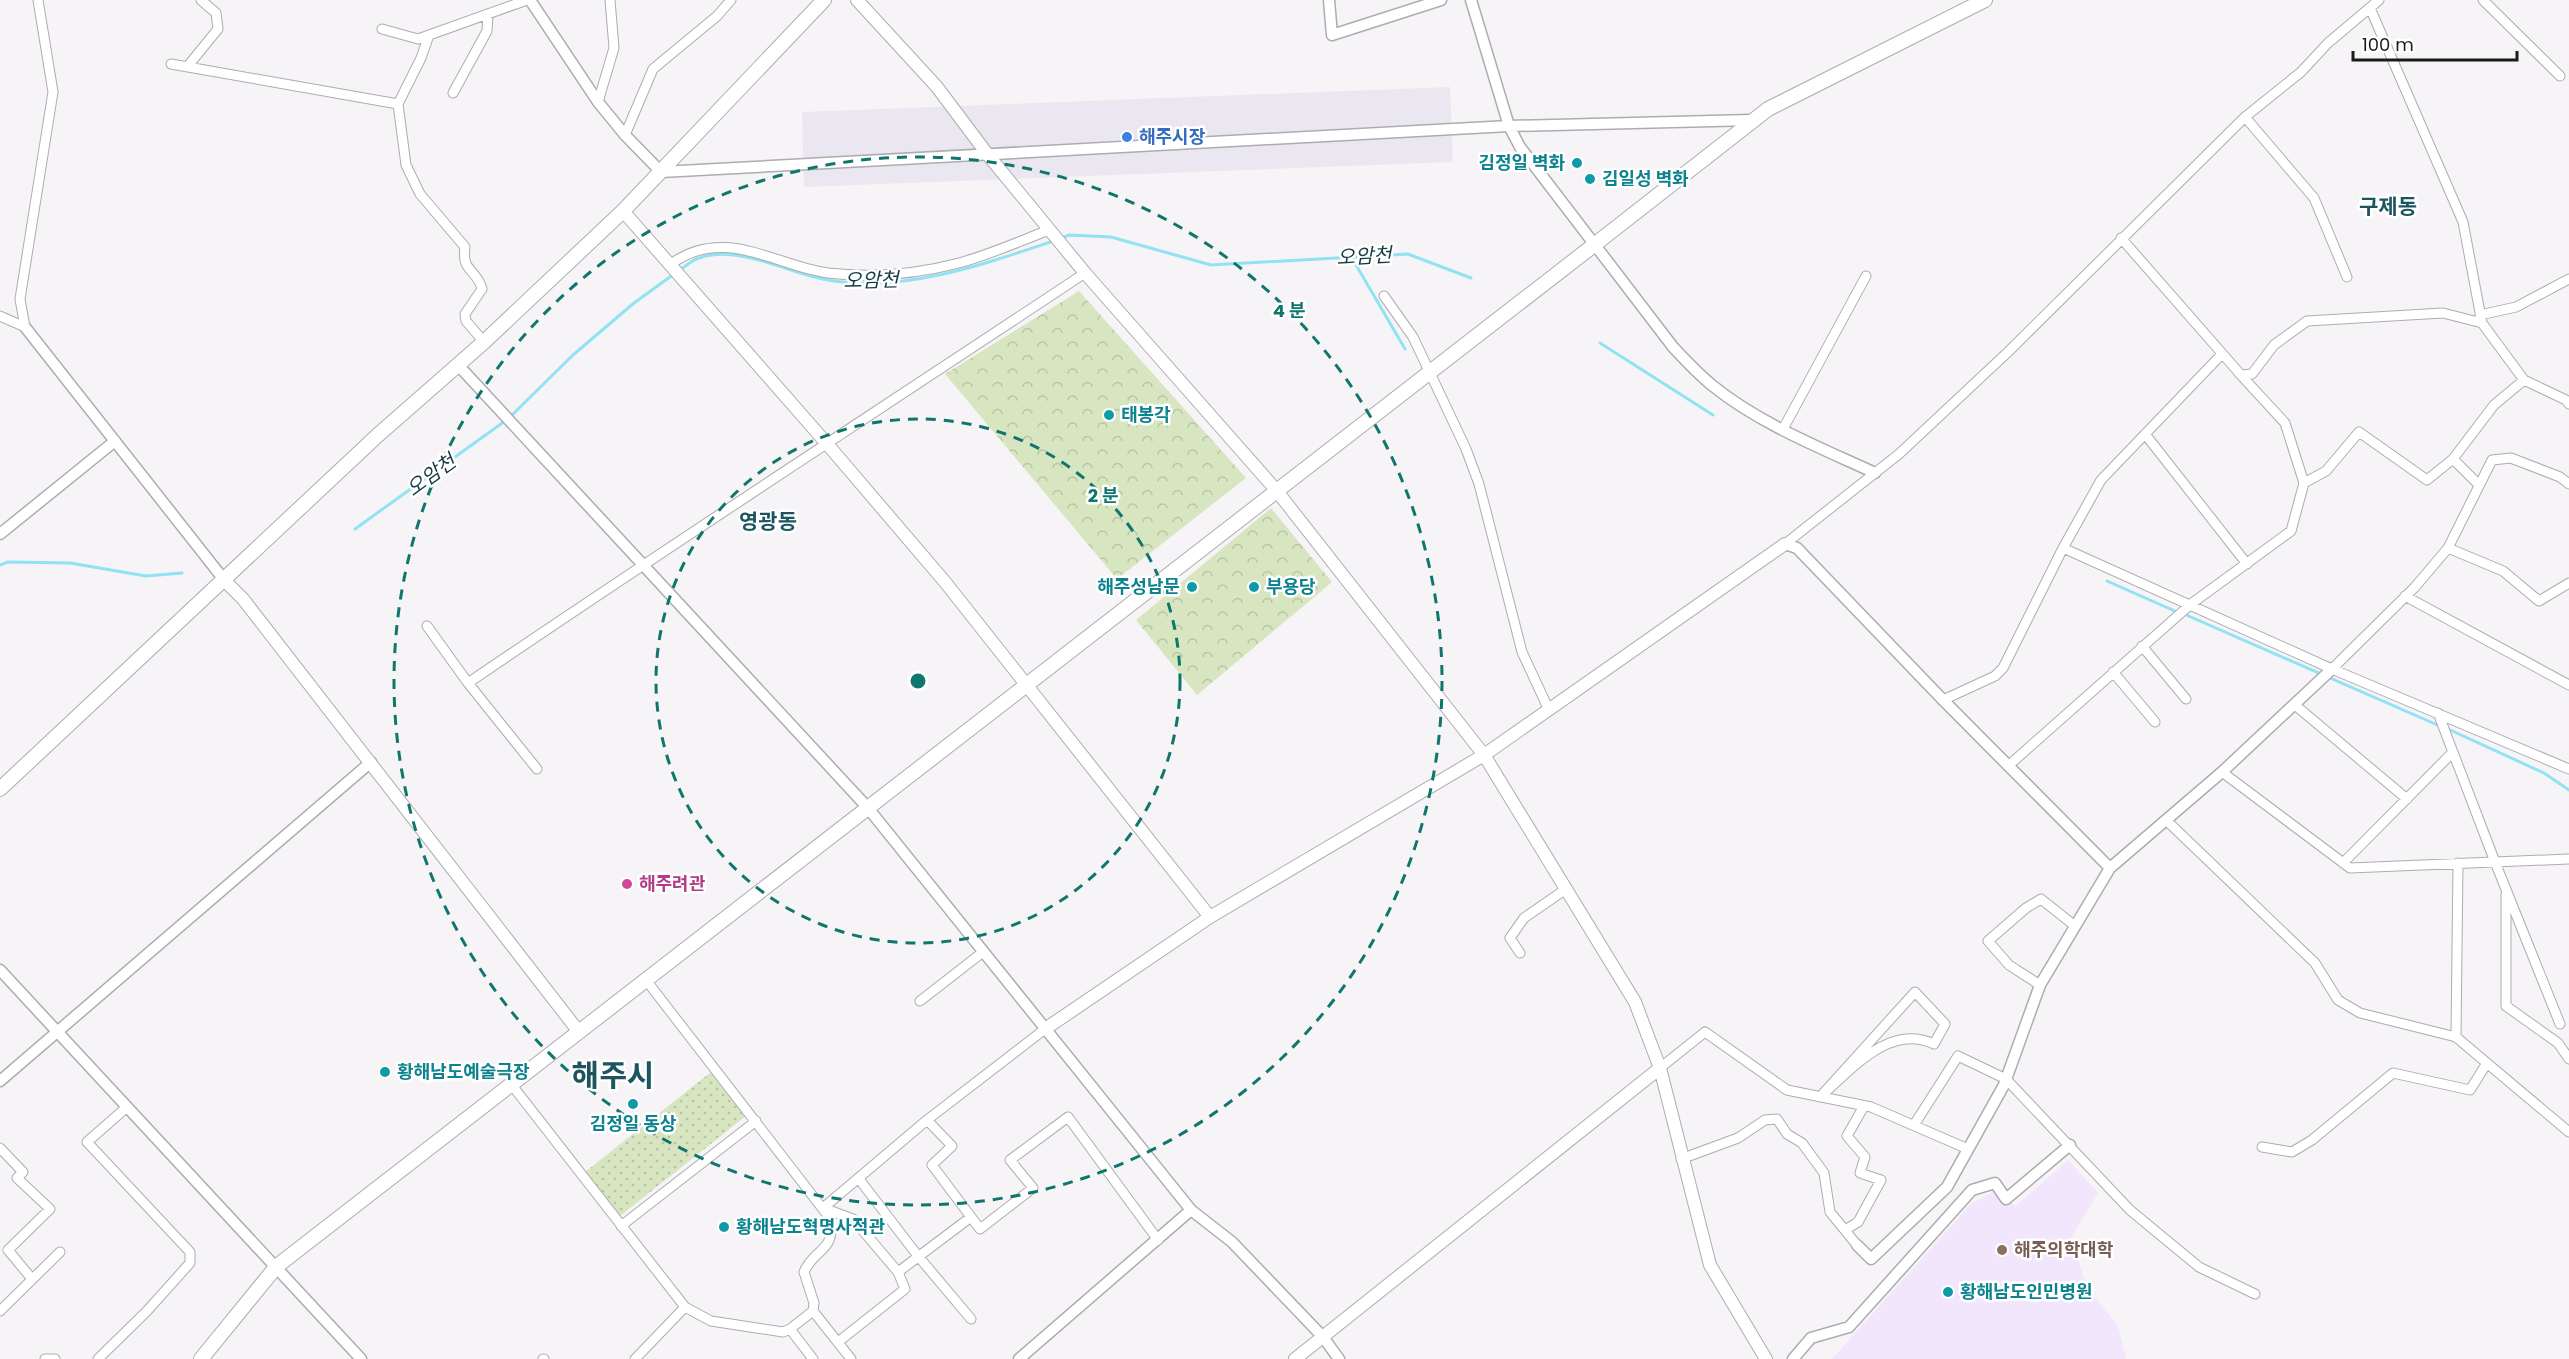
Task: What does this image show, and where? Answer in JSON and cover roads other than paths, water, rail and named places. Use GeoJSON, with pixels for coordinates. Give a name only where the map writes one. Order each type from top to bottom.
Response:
{"type":"FeatureCollection","features":[{"type":"Feature","properties":{"kind":"main road"},"geometry":{"type":"LineString","coordinates":[[856,0],[937,87],[1084,273],[1276,490],[1484,754],[1635,1002],[1660,1068],[1681,1159],[1710,1265],[1766,1359]]}},
{"type":"Feature","properties":{"kind":"main road"},"geometry":{"type":"LineString","coordinates":[[201,1359],[276,1267],[1752,120],[1768,109],[1985,0]]}},
{"type":"Feature","properties":{"kind":"main road"},"geometry":{"type":"LineString","coordinates":[[0,789],[225,581],[378,435],[484,342],[623,211],[817,2]]}},
{"type":"Feature","properties":{"kind":"main road"},"geometry":{"type":"LineString","coordinates":[[623,211],[683,277],[945,582],[1024,685],[1210,916]]}},
{"type":"Feature","properties":{"kind":"main road"},"geometry":{"type":"LineString","coordinates":[[1045,1029],[1210,916],[1484,754],[1785,544]]}},
{"type":"Feature","properties":{"kind":"main road"},"geometry":{"type":"LineString","coordinates":[[225,581],[243,599],[371,762],[579,1032]]}},
{"type":"Feature","properties":{"kind":"main road"},"geometry":{"type":"LineString","coordinates":[[1295,1359],[1660,1068]]}},
{"type":"Feature","properties":{"kind":"street"},"geometry":{"type":"LineString","coordinates":[[25,327],[20,298],[53,92],[38,0]]}},
{"type":"Feature","properties":{"kind":"street"},"geometry":{"type":"LineString","coordinates":[[187,67],[218,29],[216,13],[201,0]]}},
{"type":"Feature","properties":{"kind":"street"},"geometry":{"type":"LineString","coordinates":[[382,29],[418,39],[529,0],[598,102],[625,135],[661,172],[1509,126],[1752,120]]}},
{"type":"Feature","properties":{"kind":"street"},"geometry":{"type":"LineString","coordinates":[[598,102],[614,48],[610,0]]}},
{"type":"Feature","properties":{"kind":"street"},"geometry":{"type":"LineString","coordinates":[[625,135],[653,69],[717,16],[731,0]]}},
{"type":"Feature","properties":{"kind":"street"},"geometry":{"type":"LineString","coordinates":[[1329,0],[1332,35],[1440,0]]}},
{"type":"Feature","properties":{"kind":"street"},"geometry":{"type":"LineString","coordinates":[[1471,0],[1509,126],[1520,147],[1673,347],[1695,370],[1737,403],[1784,429],[1875,473]]}},
{"type":"Feature","properties":{"kind":"street"},"geometry":{"type":"LineString","coordinates":[[1785,544],[1875,473],[1962,396],[2245,117],[2301,72],[2328,43],[2379,0]]}},
{"type":"Feature","properties":{"kind":"street"},"geometry":{"type":"LineString","coordinates":[[2482,0],[2560,76]]}},
{"type":"Feature","properties":{"kind":"street"},"geometry":{"type":"LineString","coordinates":[[2370,8],[2463,222],[2481,319],[2523,380],[2566,400],[2569,404]]}},
{"type":"Feature","properties":{"kind":"street"},"geometry":{"type":"LineString","coordinates":[[453,93],[487,31],[488,14]]}},
{"type":"Feature","properties":{"kind":"street"},"geometry":{"type":"LineString","coordinates":[[429,35],[422,58],[398,104],[406,165],[420,194],[465,247],[463,259],[480,282],[482,289],[465,314],[466,321],[484,342]]}},
{"type":"Feature","properties":{"kind":"street"},"geometry":{"type":"LineString","coordinates":[[171,64],[398,104]]}},
{"type":"Feature","properties":{"kind":"street"},"geometry":{"type":"LineString","coordinates":[[2245,117],[2314,198],[2347,277]]}},
{"type":"Feature","properties":{"kind":"street"},"geometry":{"type":"LineString","coordinates":[[671,264],[687,253],[705,249],[753,251],[826,273],[886,276],[960,263],[1049,230]]}},
{"type":"Feature","properties":{"kind":"street"},"geometry":{"type":"LineString","coordinates":[[2008,766],[2191,604],[2291,531],[2304,483],[2285,423],[2121,238]]}},
{"type":"Feature","properties":{"kind":"street"},"geometry":{"type":"LineString","coordinates":[[468,683],[641,565],[828,445],[1084,273]]}},
{"type":"Feature","properties":{"kind":"street"},"geometry":{"type":"LineString","coordinates":[[1784,429],[1866,276]]}},
{"type":"Feature","properties":{"kind":"street"},"geometry":{"type":"LineString","coordinates":[[2241,375],[2252,374],[2274,345],[2307,321],[2443,313],[2481,319],[2516,307],[2569,279]]}},
{"type":"Feature","properties":{"kind":"street"},"geometry":{"type":"LineString","coordinates":[[1384,296],[1413,337],[1469,458],[1479,484],[1522,652],[1548,708]]}},
{"type":"Feature","properties":{"kind":"street"},"geometry":{"type":"LineString","coordinates":[[0,316],[25,327],[225,581]]}},
{"type":"Feature","properties":{"kind":"street"},"geometry":{"type":"LineString","coordinates":[[1943,700],[1995,676],[2003,668],[2063,548],[2101,480],[2222,354]]}},
{"type":"Feature","properties":{"kind":"street"},"geometry":{"type":"LineString","coordinates":[[458,365],[868,808],[1191,1210],[1232,1242],[1323,1337],[1339,1359]]}},
{"type":"Feature","properties":{"kind":"street"},"geometry":{"type":"LineString","coordinates":[[2304,483],[2326,471],[2360,432],[2427,480],[2453,459],[2494,405],[2523,380]]}},
{"type":"Feature","properties":{"kind":"street"},"geometry":{"type":"LineString","coordinates":[[2145,434],[2247,564]]}},
{"type":"Feature","properties":{"kind":"street"},"geometry":{"type":"LineString","coordinates":[[0,534],[115,441]]}},
{"type":"Feature","properties":{"kind":"street"},"geometry":{"type":"LineString","coordinates":[[1681,1159],[1738,1138],[1765,1120],[1777,1119],[1787,1134],[1802,1143],[1824,1173],[1830,1212],[1871,1259],[1947,1187],[2006,1079],[2040,985],[2110,867],[2222,772],[2295,705],[2405,596],[2448,548],[2492,460],[2511,458],[2560,477],[2569,484]]}},
{"type":"Feature","properties":{"kind":"street"},"geometry":{"type":"LineString","coordinates":[[2453,459],[2479,485]]}},
{"type":"Feature","properties":{"kind":"street"},"geometry":{"type":"LineString","coordinates":[[1785,544],[1797,548],[1943,700],[2110,867]]}},
{"type":"Feature","properties":{"kind":"street"},"geometry":{"type":"LineString","coordinates":[[2063,548],[2191,604],[2327,674],[2438,713],[2569,769]]}},
{"type":"Feature","properties":{"kind":"street"},"geometry":{"type":"LineString","coordinates":[[2448,548],[2503,570],[2539,601],[2568,585]]}},
{"type":"Feature","properties":{"kind":"street"},"geometry":{"type":"LineString","coordinates":[[2405,596],[2569,685]]}},
{"type":"Feature","properties":{"kind":"street"},"geometry":{"type":"LineString","coordinates":[[427,626],[468,683],[537,769]]}},
{"type":"Feature","properties":{"kind":"street"},"geometry":{"type":"LineString","coordinates":[[2142,646],[2186,699]]}},
{"type":"Feature","properties":{"kind":"street"},"geometry":{"type":"LineString","coordinates":[[2113,672],[2155,722]]}},
{"type":"Feature","properties":{"kind":"street"},"geometry":{"type":"LineString","coordinates":[[2295,705],[2407,799]]}},
{"type":"Feature","properties":{"kind":"street"},"geometry":{"type":"LineString","coordinates":[[2438,713],[2560,1024]]}},
{"type":"Feature","properties":{"kind":"street"},"geometry":{"type":"LineString","coordinates":[[2343,863],[2453,752]]}},
{"type":"Feature","properties":{"kind":"street"},"geometry":{"type":"LineString","coordinates":[[0,1081],[371,762]]}},
{"type":"Feature","properties":{"kind":"street"},"geometry":{"type":"LineString","coordinates":[[2222,772],[2350,868],[2569,859]]}},
{"type":"Feature","properties":{"kind":"street"},"geometry":{"type":"LineString","coordinates":[[2166,820],[2315,963],[2338,1000],[2360,1013],[2456,1036],[2569,1132]]}},
{"type":"Feature","properties":{"kind":"street"},"geometry":{"type":"LineString","coordinates":[[2456,1036],[2458,864]]}},
{"type":"Feature","properties":{"kind":"street"},"geometry":{"type":"LineString","coordinates":[[1520,953],[1510,938],[1524,918],[1566,890]]}},
{"type":"Feature","properties":{"kind":"street"},"geometry":{"type":"LineString","coordinates":[[2506,890],[2506,1006],[2558,1043],[2569,1059]]}},
{"type":"Feature","properties":{"kind":"street"},"geometry":{"type":"LineString","coordinates":[[2040,985],[2009,965],[1988,941],[2026,908],[2041,899],[2075,926]]}},
{"type":"Feature","properties":{"kind":"street"},"geometry":{"type":"LineString","coordinates":[[920,1001],[983,952]]}},
{"type":"Feature","properties":{"kind":"street"},"geometry":{"type":"LineString","coordinates":[[0,970],[361,1359]]}},
{"type":"Feature","properties":{"kind":"street"},"geometry":{"type":"LineString","coordinates":[[511,1084],[685,1307],[711,1321],[775,1332],[790,1329],[813,1311],[814,1303],[804,1272],[808,1264],[828,1245],[831,1225],[824,1208],[646,980]]}},
{"type":"Feature","properties":{"kind":"street"},"geometry":{"type":"LineString","coordinates":[[1915,992],[1945,1024],[1934,1044],[1922,1038],[1903,1038],[1874,1049],[1820,1097],[1915,992]]}},
{"type":"Feature","properties":{"kind":"street"},"geometry":{"type":"LineString","coordinates":[[824,1208],[927,1120],[1045,1029]]}},
{"type":"Feature","properties":{"kind":"street"},"geometry":{"type":"LineString","coordinates":[[1660,1068],[1705,1032],[1787,1090],[1864,1106],[1968,1149]]}},
{"type":"Feature","properties":{"kind":"street"},"geometry":{"type":"LineString","coordinates":[[1914,1125],[1958,1056],[2006,1079],[2130,1210],[2199,1267],[2255,1294]]}},
{"type":"Feature","properties":{"kind":"street"},"geometry":{"type":"LineString","coordinates":[[2262,1147],[2292,1152],[2312,1140],[2393,1073],[2470,1090],[2487,1063]]}},
{"type":"Feature","properties":{"kind":"street"},"geometry":{"type":"LineString","coordinates":[[1845,1230],[1858,1222],[1881,1180],[1860,1173],[1865,1157],[1848,1136],[1864,1106]]}},
{"type":"Feature","properties":{"kind":"street"},"geometry":{"type":"LineString","coordinates":[[98,1359],[147,1311],[190,1263],[190,1252],[87,1142],[127,1107]]}},
{"type":"Feature","properties":{"kind":"street"},"geometry":{"type":"LineString","coordinates":[[927,1120],[952,1146],[932,1165],[980,1229],[1033,1188],[1010,1160],[1068,1117],[1158,1240]]}},
{"type":"Feature","properties":{"kind":"street"},"geometry":{"type":"LineString","coordinates":[[621,1226],[756,1121]]}},
{"type":"Feature","properties":{"kind":"street"},"geometry":{"type":"LineString","coordinates":[[1793,1359],[1811,1338],[1849,1327],[1972,1190],[1995,1184],[2006,1199],[2070,1145]]}},
{"type":"Feature","properties":{"kind":"street"},"geometry":{"type":"LineString","coordinates":[[0,1148],[23,1172],[17,1178],[50,1209],[8,1250],[32,1279]]}},
{"type":"Feature","properties":{"kind":"street"},"geometry":{"type":"LineString","coordinates":[[859,1179],[970,1319]]}},
{"type":"Feature","properties":{"kind":"street"},"geometry":{"type":"LineString","coordinates":[[824,1208],[853,1219],[898,1272],[905,1289],[838,1342]]}},
{"type":"Feature","properties":{"kind":"street"},"geometry":{"type":"LineString","coordinates":[[1019,1359],[1191,1210]]}},
{"type":"Feature","properties":{"kind":"street"},"geometry":{"type":"LineString","coordinates":[[898,1272],[971,1217]]}},
{"type":"Feature","properties":{"kind":"street"},"geometry":{"type":"LineString","coordinates":[[0,1311],[60,1252]]}},
{"type":"Feature","properties":{"kind":"street"},"geometry":{"type":"LineString","coordinates":[[635,1359],[685,1307]]}},
{"type":"Feature","properties":{"kind":"street"},"geometry":{"type":"LineString","coordinates":[[813,1311],[851,1359]]}},
{"type":"Feature","properties":{"kind":"street"},"geometry":{"type":"LineString","coordinates":[[790,1329],[813,1359]]}},
{"type":"Feature","properties":{"kind":"street"},"geometry":{"type":"LineString","coordinates":[[45,1359],[55,1359]]}},
{"type":"Feature","properties":{"kind":"waterway","name":"오암천"},"geometry":{"type":"LineString","coordinates":[[1062,238],[1069,235],[1111,237],[1211,265],[1408,254],[1471,278]]}},
{"type":"Feature","properties":{"kind":"waterway","name":"오암천"},"geometry":{"type":"LineString","coordinates":[[680,270],[699,258],[731,255],[747,257],[828,280],[885,283],[914,280],[971,267],[1053,241]]}},
{"type":"Feature","properties":{"kind":"waterway"},"geometry":{"type":"LineString","coordinates":[[1352,258],[1405,349]]}},
{"type":"Feature","properties":{"kind":"waterway","name":"오암천"},"geometry":{"type":"LineString","coordinates":[[510,417],[573,355],[634,303],[674,274]]}},
{"type":"Feature","properties":{"kind":"waterway"},"geometry":{"type":"LineString","coordinates":[[1600,343],[1713,415]]}},
{"type":"Feature","properties":{"kind":"waterway","name":"오암천"},"geometry":{"type":"LineString","coordinates":[[355,529],[505,421]]}},
{"type":"Feature","properties":{"kind":"waterway","name":"오암천"},"geometry":{"type":"LineString","coordinates":[[0,565],[8,562],[70,563],[146,576],[182,573]]}},
{"type":"Feature","properties":{"kind":"waterway"},"geometry":{"type":"LineString","coordinates":[[2107,581],[2177,612]]}},
{"type":"Feature","properties":{"kind":"waterway"},"geometry":{"type":"LineString","coordinates":[[2184,614],[2442,727]]}},
{"type":"Feature","properties":{"kind":"waterway"},"geometry":{"type":"LineString","coordinates":[[2448,729],[2544,773],[2569,790]]}},
{"type":"Feature","properties":{"kind":"place","name":"해주시장"},"geometry":{"type":"Point","coordinates":[1127,137]}},
{"type":"Feature","properties":{"kind":"place","name":"김정일 벽화"},"geometry":{"type":"Point","coordinates":[1577,163]}},
{"type":"Feature","properties":{"kind":"place","name":"김일성 벽화"},"geometry":{"type":"Point","coordinates":[1590,179]}},
{"type":"Feature","properties":{"kind":"place","name":"태봉각"},"geometry":{"type":"Point","coordinates":[1109,415]}},
{"type":"Feature","properties":{"kind":"place","name":"해주성남문"},"geometry":{"type":"Point","coordinates":[1192,587]}},
{"type":"Feature","properties":{"kind":"place","name":"부용당"},"geometry":{"type":"Point","coordinates":[1254,587]}},
{"type":"Feature","properties":{"kind":"place","name":"해주려관"},"geometry":{"type":"Point","coordinates":[627,884]}},
{"type":"Feature","properties":{"kind":"place","name":"황해남도예술극장"},"geometry":{"type":"Point","coordinates":[385,1072]}},
{"type":"Feature","properties":{"kind":"place","name":"김정일 동상"},"geometry":{"type":"Point","coordinates":[633,1104]}},
{"type":"Feature","properties":{"kind":"place","name":"황해남도혁명사적관"},"geometry":{"type":"Point","coordinates":[724,1227]}},
{"type":"Feature","properties":{"kind":"place","name":"해주의학대학"},"geometry":{"type":"Point","coordinates":[2002,1250]}},
{"type":"Feature","properties":{"kind":"place","name":"황해남도인민병원"},"geometry":{"type":"Point","coordinates":[1948,1292]}},
{"type":"Feature","properties":{"kind":"district","name":"구제동"},"geometry":{"type":"Point","coordinates":[2388,207]}},
{"type":"Feature","properties":{"kind":"district","name":"영광동"},"geometry":{"type":"Point","coordinates":[768,522]}},
{"type":"Feature","properties":{"kind":"district","name":"해주시"},"geometry":{"type":"Point","coordinates":[613,1076]}}]}
